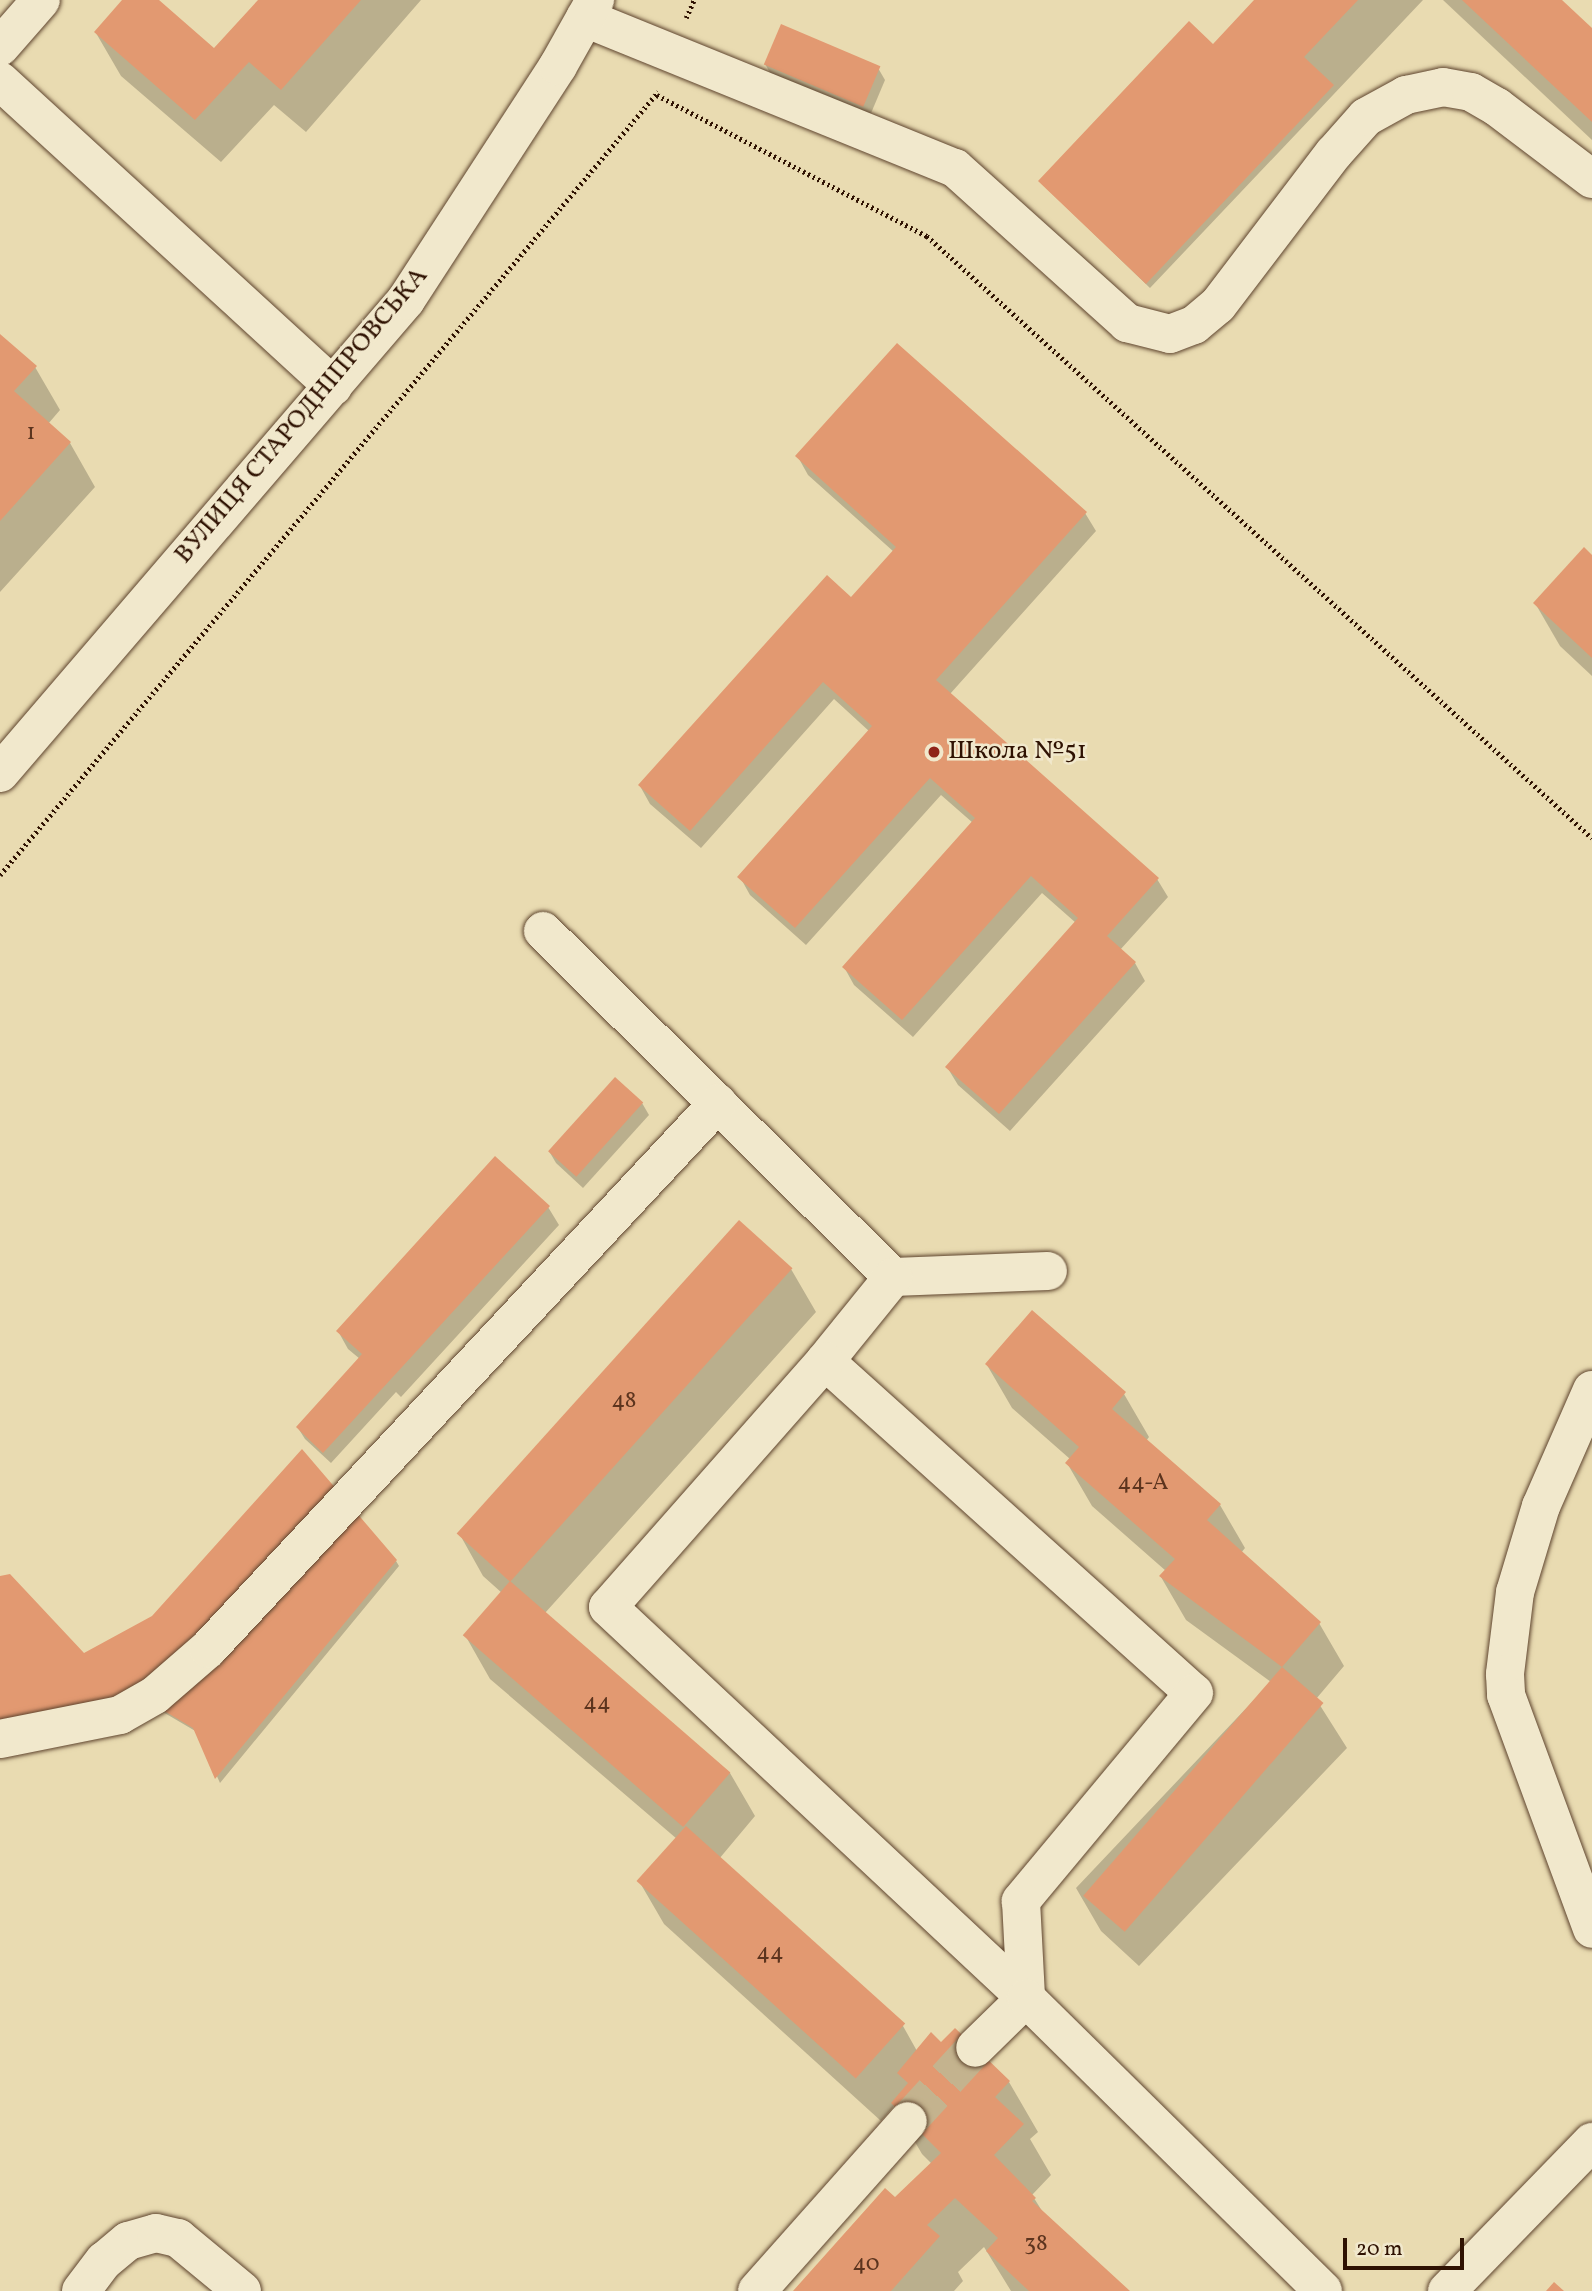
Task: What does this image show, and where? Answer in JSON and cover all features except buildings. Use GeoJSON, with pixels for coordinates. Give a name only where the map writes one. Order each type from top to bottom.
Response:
{"type":"FeatureCollection","features":[{"type":"Feature","properties":{"kind":"street"},"geometry":{"type":"LineString","coordinates":[[0,47],[41,0]]}},
{"type":"Feature","properties":{"kind":"street"},"geometry":{"type":"LineString","coordinates":[[590,9],[671,54],[955,168],[1127,323],[1170,334],[1194,325],[1218,304],[1334,153],[1366,117],[1406,94],[1443,87],[1471,92],[1497,107],[1592,179]]}},
{"type":"Feature","properties":{"kind":"street","name":"ВУЛИЦЯ СТАРОДНІПРОВСЬКА"},"geometry":{"type":"LineString","coordinates":[[0,773],[405,300],[558,66],[590,9]]}},
{"type":"Feature","properties":{"kind":"street"},"geometry":{"type":"LineString","coordinates":[[0,81],[332,386]]}},
{"type":"Feature","properties":{"kind":"street"},"geometry":{"type":"LineString","coordinates":[[543,931],[893,1278],[1048,1271]]}},
{"type":"Feature","properties":{"kind":"street"},"geometry":{"type":"LineString","coordinates":[[0,1739],[120,1715],[155,1695],[208,1649],[718,1103]]}},
{"type":"Feature","properties":{"kind":"street"},"geometry":{"type":"LineString","coordinates":[[893,1278],[825,1361],[608,1607],[1026,1998],[1323,2291]]}},
{"type":"Feature","properties":{"kind":"street"},"geometry":{"type":"LineString","coordinates":[[825,1361],[1194,1693],[1021,1901],[1026,1998],[975,2048]]}},
{"type":"Feature","properties":{"kind":"street"},"geometry":{"type":"LineString","coordinates":[[1592,1390],[1541,1506],[1515,1592],[1505,1674],[1506,1695],[1592,1928]]}},
{"type":"Feature","properties":{"kind":"street"},"geometry":{"type":"LineString","coordinates":[[757,2291],[908,2121]]}},
{"type":"Feature","properties":{"kind":"street"},"geometry":{"type":"LineString","coordinates":[[1447,2291],[1592,2141]]}},
{"type":"Feature","properties":{"kind":"street"},"geometry":{"type":"LineString","coordinates":[[81,2291],[104,2261],[128,2241],[156,2233],[178,2238],[242,2291]]}},
{"type":"Feature","properties":{"kind":"path"},"geometry":{"type":"LineString","coordinates":[[0,876],[657,94],[694,0]]}},
{"type":"Feature","properties":{"kind":"path"},"geometry":{"type":"LineString","coordinates":[[657,94],[927,236],[1592,838]]}},
{"type":"Feature","properties":{"kind":"tunnel"},"geometry":{"type":"LineString","coordinates":[[908,2121],[975,2048]]}},
{"type":"Feature","properties":{"kind":"place","name":"Школа №51"},"geometry":{"type":"Point","coordinates":[934,752]}}]}
